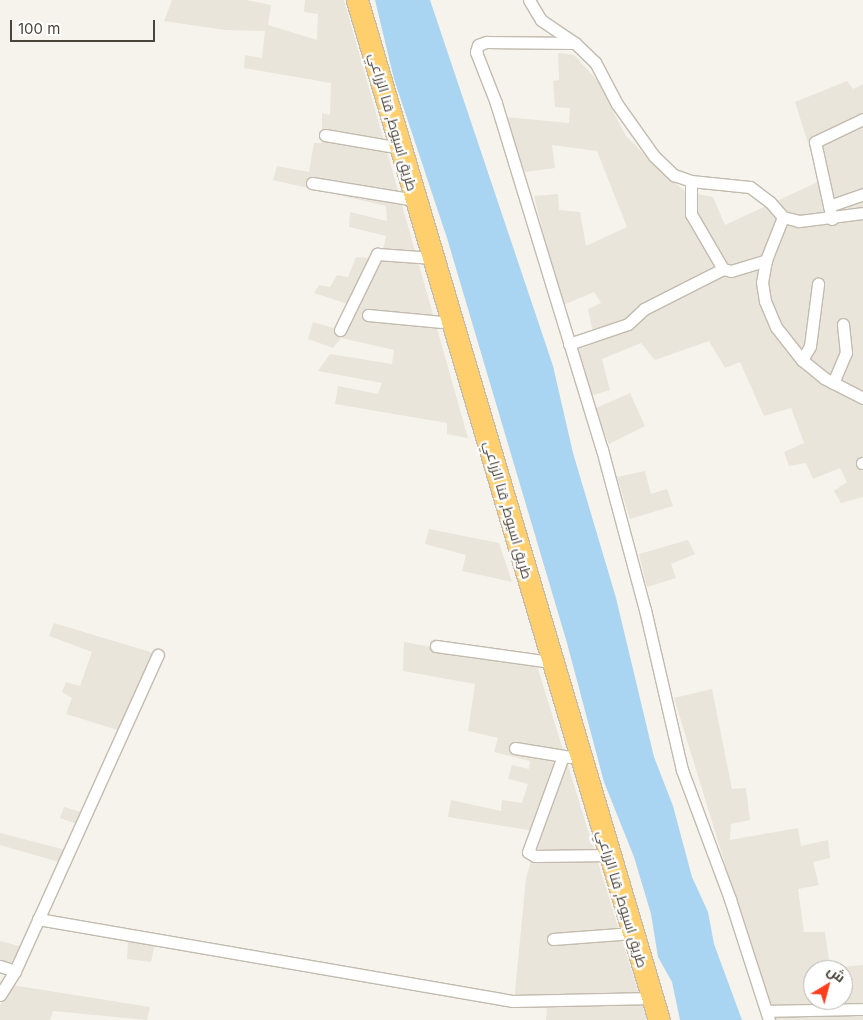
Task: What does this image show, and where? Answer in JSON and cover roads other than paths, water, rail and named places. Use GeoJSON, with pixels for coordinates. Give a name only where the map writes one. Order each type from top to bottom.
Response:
{"type":"FeatureCollection","features":[{"type":"Feature","properties":{"kind":"highway","name":"طريق اسيوط, قنا الزراعي"},"geometry":{"type":"LineString","coordinates":[[357,0],[552,662],[571,757],[610,855],[659,1020]]}},
{"type":"Feature","properties":{"kind":"street"},"geometry":{"type":"LineString","coordinates":[[529,0],[541,20],[575,43],[602,72],[617,104],[654,156],[667,170],[691,181],[750,187],[770,202],[782,217],[799,221],[832,219],[863,213]]}},
{"type":"Feature","properties":{"kind":"street"},"geometry":{"type":"LineString","coordinates":[[575,43],[486,42],[478,45],[476,52],[496,102],[569,344],[645,610],[682,770],[768,1015],[863,1009]]}},
{"type":"Feature","properties":{"kind":"street"},"geometry":{"type":"LineString","coordinates":[[832,219],[814,142],[863,119]]}},
{"type":"Feature","properties":{"kind":"street"},"geometry":{"type":"LineString","coordinates":[[325,135],[400,148]]}},
{"type":"Feature","properties":{"kind":"street"},"geometry":{"type":"LineString","coordinates":[[691,181],[691,214],[723,269]]}},
{"type":"Feature","properties":{"kind":"street"},"geometry":{"type":"LineString","coordinates":[[312,183],[416,200]]}},
{"type":"Feature","properties":{"kind":"street"},"geometry":{"type":"LineString","coordinates":[[829,206],[863,194]]}},
{"type":"Feature","properties":{"kind":"street"},"geometry":{"type":"LineString","coordinates":[[782,217],[766,260],[762,282],[765,300],[776,327],[802,360],[833,383],[863,398]]}},
{"type":"Feature","properties":{"kind":"street"},"geometry":{"type":"LineString","coordinates":[[340,330],[376,254],[433,258]]}},
{"type":"Feature","properties":{"kind":"street"},"geometry":{"type":"LineString","coordinates":[[569,344],[628,324],[644,309],[723,269],[731,271],[766,260]]}},
{"type":"Feature","properties":{"kind":"street"},"geometry":{"type":"LineString","coordinates":[[802,360],[810,346],[818,284]]}},
{"type":"Feature","properties":{"kind":"street"},"geometry":{"type":"LineString","coordinates":[[368,315],[453,324]]}},
{"type":"Feature","properties":{"kind":"street"},"geometry":{"type":"LineString","coordinates":[[833,383],[846,353],[843,324]]}},
{"type":"Feature","properties":{"kind":"street"},"geometry":{"type":"LineString","coordinates":[[436,646],[552,662]]}},
{"type":"Feature","properties":{"kind":"street"},"geometry":{"type":"LineString","coordinates":[[0,996],[15,971],[158,656]]}},
{"type":"Feature","properties":{"kind":"street"},"geometry":{"type":"LineString","coordinates":[[515,748],[571,757],[528,852],[535,856],[610,855]]}},
{"type":"Feature","properties":{"kind":"street"},"geometry":{"type":"LineString","coordinates":[[38,919],[512,1000],[652,998]]}},
{"type":"Feature","properties":{"kind":"street"},"geometry":{"type":"LineString","coordinates":[[553,939],[633,933]]}},
{"type":"Feature","properties":{"kind":"street"},"geometry":{"type":"LineString","coordinates":[[0,966],[15,971]]}},
{"type":"Feature","properties":{"kind":"water"},"geometry":{"type":"Polygon","coordinates":[[[375,0],[430,0],[553,366],[573,453],[616,598],[654,757],[673,806],[692,877],[708,912],[714,944],[742,1020],[680,1020],[672,982],[658,957],[651,914],[634,857],[604,782],[567,643],[447,238],[394,79],[375,0]]]}}]}
